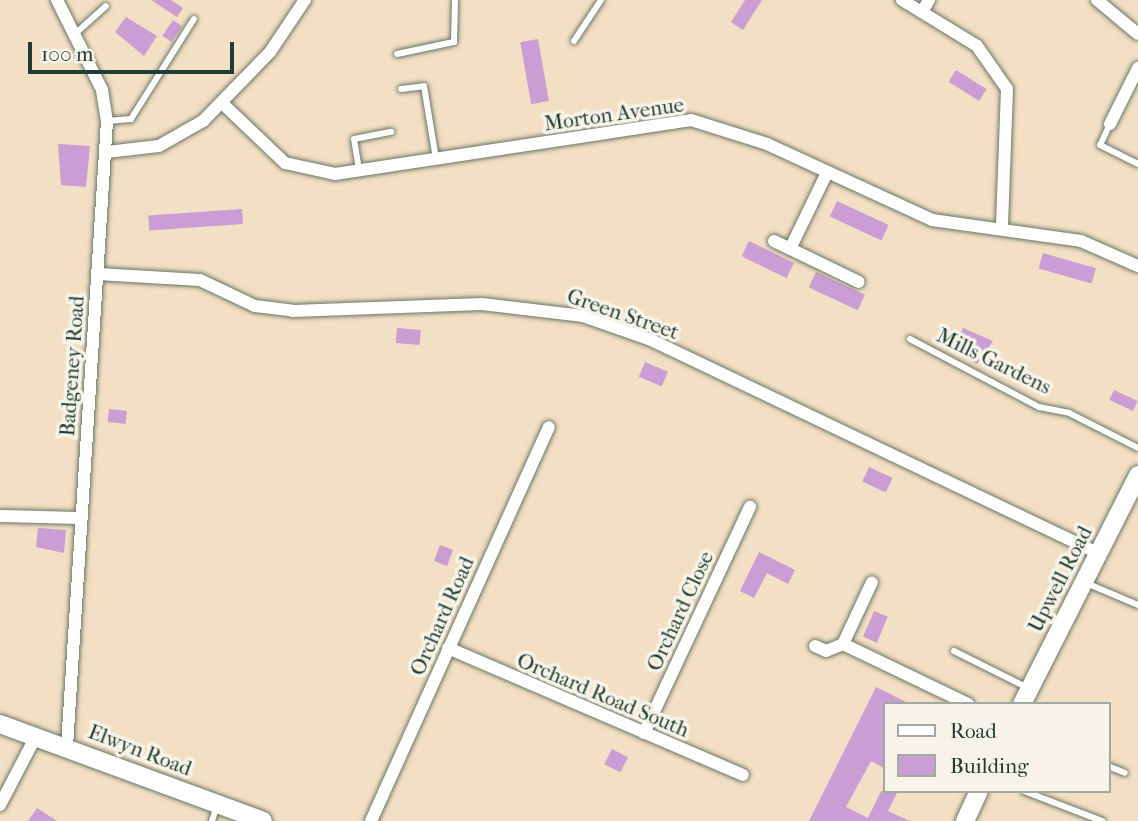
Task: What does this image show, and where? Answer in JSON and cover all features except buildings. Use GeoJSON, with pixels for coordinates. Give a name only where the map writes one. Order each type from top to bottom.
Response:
{"type":"FeatureCollection","features":[{"type":"Feature","properties":{"kind":"street","name":"Badgeney Road"},"geometry":{"type":"LineString","coordinates":[[57,0],[103,90],[107,121],[67,746]]}},
{"type":"Feature","properties":{"kind":"street"},"geometry":{"type":"LineString","coordinates":[[902,0],[977,46],[1007,89],[1002,228]]}},
{"type":"Feature","properties":{"kind":"street"},"geometry":{"type":"LineString","coordinates":[[922,12],[929,0]]}},
{"type":"Feature","properties":{"kind":"street"},"geometry":{"type":"LineString","coordinates":[[1097,0],[1138,34]]}},
{"type":"Feature","properties":{"kind":"street"},"geometry":{"type":"LineString","coordinates":[[107,152],[159,146],[222,103],[270,52],[300,2]]}},
{"type":"Feature","properties":{"kind":"street"},"geometry":{"type":"LineString","coordinates":[[1110,124],[1138,68]]}},
{"type":"Feature","properties":{"kind":"street","name":"Morton Avenue"},"geometry":{"type":"LineString","coordinates":[[222,103],[285,163],[310,172],[359,172],[691,120],[745,135],[826,175],[932,220],[1081,241],[1138,266]]}},
{"type":"Feature","properties":{"kind":"street"},"geometry":{"type":"LineString","coordinates":[[790,249],[826,175]]}},
{"type":"Feature","properties":{"kind":"street"},"geometry":{"type":"LineString","coordinates":[[774,241],[859,282]]}},
{"type":"Feature","properties":{"kind":"street","name":"Green Street"},"geometry":{"type":"LineString","coordinates":[[98,274],[200,280],[255,306],[293,311],[482,304],[583,316],[651,340],[1098,553]]}},
{"type":"Feature","properties":{"kind":"street","name":"Orchard Road"},"geometry":{"type":"LineString","coordinates":[[371,821],[549,427]]}},
{"type":"Feature","properties":{"kind":"street","name":"Upwell Road"},"geometry":{"type":"LineString","coordinates":[[1026,696],[1138,476]]}},
{"type":"Feature","properties":{"kind":"street","name":"Orchard Close"},"geometry":{"type":"LineString","coordinates":[[644,733],[750,507]]}},
{"type":"Feature","properties":{"kind":"street"},"geometry":{"type":"LineString","coordinates":[[0,516],[82,518]]}},
{"type":"Feature","properties":{"kind":"street"},"geometry":{"type":"LineString","coordinates":[[815,646],[826,651],[843,644],[872,582]]}},
{"type":"Feature","properties":{"kind":"street"},"geometry":{"type":"LineString","coordinates":[[843,644],[964,702]]}},
{"type":"Feature","properties":{"kind":"street","name":"Orchard Road South"},"geometry":{"type":"LineString","coordinates":[[448,648],[743,775]]}},
{"type":"Feature","properties":{"kind":"street","name":"Elwyn Road"},"geometry":{"type":"LineString","coordinates":[[0,724],[67,746],[215,812],[263,821]]}},
{"type":"Feature","properties":{"kind":"street"},"geometry":{"type":"LineString","coordinates":[[0,805],[36,736]]}},
{"type":"Feature","properties":{"kind":"street"},"geometry":{"type":"LineString","coordinates":[[965,821],[978,793]]}},
{"type":"Feature","properties":{"kind":"lane"},"geometry":{"type":"LineString","coordinates":[[397,54],[454,42],[455,0]]}},
{"type":"Feature","properties":{"kind":"lane"},"geometry":{"type":"LineString","coordinates":[[574,41],[601,0]]}},
{"type":"Feature","properties":{"kind":"lane"},"geometry":{"type":"LineString","coordinates":[[76,33],[106,6]]}},
{"type":"Feature","properties":{"kind":"lane"},"geometry":{"type":"LineString","coordinates":[[107,121],[131,119],[194,19]]}},
{"type":"Feature","properties":{"kind":"lane"},"geometry":{"type":"LineString","coordinates":[[401,89],[424,86],[437,161]]}},
{"type":"Feature","properties":{"kind":"lane"},"geometry":{"type":"LineString","coordinates":[[1110,124],[1100,145],[1138,164]]}},
{"type":"Feature","properties":{"kind":"lane"},"geometry":{"type":"LineString","coordinates":[[359,172],[354,139],[391,132]]}},
{"type":"Feature","properties":{"kind":"lane","name":"Mills Gardens"},"geometry":{"type":"LineString","coordinates":[[911,339],[1039,407],[1069,413],[1138,448]]}},
{"type":"Feature","properties":{"kind":"lane"},"geometry":{"type":"LineString","coordinates":[[1084,582],[1138,605]]}},
{"type":"Feature","properties":{"kind":"lane"},"geometry":{"type":"LineString","coordinates":[[954,651],[1026,696]]}},
{"type":"Feature","properties":{"kind":"lane"},"geometry":{"type":"LineString","coordinates":[[1110,767],[1125,773]]}},
{"type":"Feature","properties":{"kind":"lane"},"geometry":{"type":"LineString","coordinates":[[1029,793],[1102,821]]}}]}
